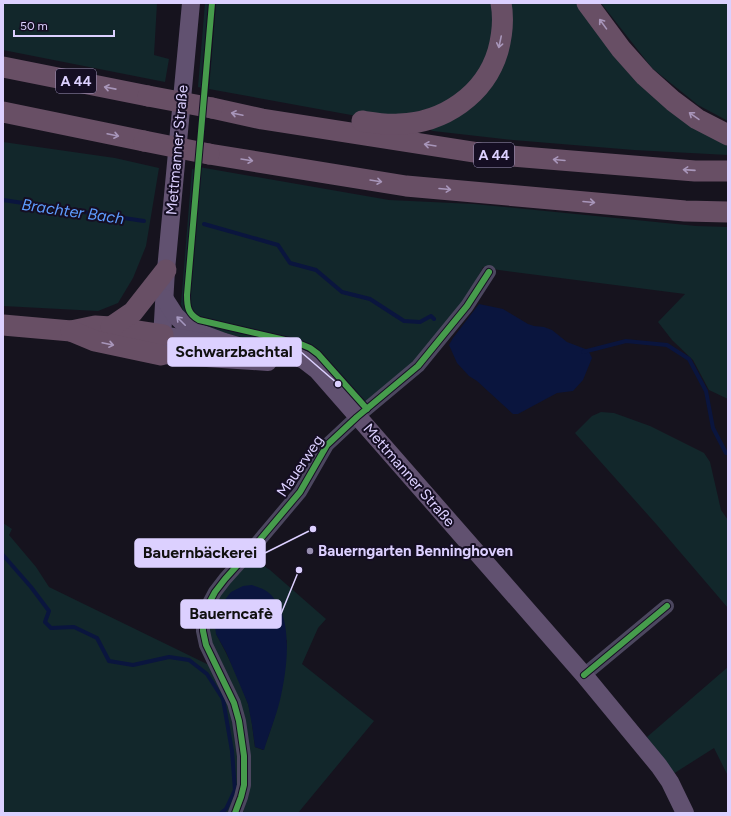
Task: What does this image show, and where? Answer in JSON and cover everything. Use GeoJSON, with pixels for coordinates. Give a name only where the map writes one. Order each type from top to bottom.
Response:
{"type":"FeatureCollection","features":[{"type":"Feature","properties":{"kind":"highway"},"geometry":{"type":"LineString","coordinates":[[262,119],[277,109],[382,124],[400,124],[428,119],[448,112],[476,92],[487,77],[500,41],[502,22],[501,3]]}},
{"type":"Feature","properties":{"kind":"highway"},"geometry":{"type":"LineString","coordinates":[[588,3],[621,49],[645,76],[697,119],[728,135]]}},
{"type":"Feature","properties":{"kind":"highway","name":"A 44"},"geometry":{"type":"LineString","coordinates":[[3,67],[262,119],[486,154],[695,171],[728,171]]}},
{"type":"Feature","properties":{"kind":"highway"},"geometry":{"type":"LineString","coordinates":[[3,112],[209,154],[406,186],[685,211],[728,212]]}},
{"type":"Feature","properties":{"kind":"highway"},"geometry":{"type":"LineString","coordinates":[[3,125],[62,123]]}},
{"type":"Feature","properties":{"kind":"highway"},"geometry":{"type":"LineString","coordinates":[[111,327],[133,312],[166,270]]}},
{"type":"Feature","properties":{"kind":"highway"},"geometry":{"type":"LineString","coordinates":[[3,325],[71,331],[95,326],[111,327],[162,345]]}},
{"type":"Feature","properties":{"kind":"highway"},"geometry":{"type":"LineString","coordinates":[[71,331],[95,341],[162,345]]}},
{"type":"Feature","properties":{"kind":"main road","name":"Mettmanner Straße"},"geometry":{"type":"LineString","coordinates":[[191,3],[166,270],[162,345],[287,364],[328,384]]}},
{"type":"Feature","properties":{"kind":"main road","name":"Mettmanner Straße"},"geometry":{"type":"LineString","coordinates":[[164,298],[175,314],[189,329],[248,349],[291,354],[304,360],[317,370],[584,675],[659,766],[670,782],[684,813]]}},
{"type":"Feature","properties":{"kind":"main road"},"geometry":{"type":"LineString","coordinates":[[162,345],[248,349]]}},
{"type":"Feature","properties":{"kind":"street","name":"Mettmanner Straße"},"geometry":{"type":"LineString","coordinates":[[357,417],[418,366],[467,306],[489,272]]}},
{"type":"Feature","properties":{"kind":"street","name":"Mauerweg"},"geometry":{"type":"LineString","coordinates":[[235,813],[244,785],[244,756],[239,721],[234,702],[206,645],[203,622],[207,607],[215,592],[225,579],[300,492],[327,445],[357,417]]}},
{"type":"Feature","properties":{"kind":"street"},"geometry":{"type":"LineString","coordinates":[[584,675],[667,606]]}},
{"type":"Feature","properties":{"kind":"green space"},"geometry":{"type":"Polygon","coordinates":[[[3,3],[157,3],[154,55],[169,59],[165,82],[3,50],[3,3]]]}},
{"type":"Feature","properties":{"kind":"green space"},"geometry":{"type":"Polygon","coordinates":[[[205,3],[210,3],[202,88],[198,87],[205,3]]]}},
{"type":"Feature","properties":{"kind":"green space"},"geometry":{"type":"Polygon","coordinates":[[[216,3],[495,3],[496,20],[485,64],[456,101],[384,121],[209,89],[216,3]]]}},
{"type":"Feature","properties":{"kind":"green space"},"geometry":{"type":"Polygon","coordinates":[[[507,3],[580,3],[728,139],[728,155],[634,150],[513,140],[433,131],[426,128],[469,106],[507,3]]]}},
{"type":"Feature","properties":{"kind":"green space"},"geometry":{"type":"Polygon","coordinates":[[[601,3],[728,3],[728,121],[698,105],[652,68],[601,3]]]}},
{"type":"Feature","properties":{"kind":"green space"},"geometry":{"type":"Polygon","coordinates":[[[3,142],[115,158],[159,168],[146,246],[133,278],[118,303],[98,311],[3,306],[3,142]]]}},
{"type":"Feature","properties":{"kind":"green space"},"geometry":{"type":"Polygon","coordinates":[[[199,167],[389,200],[474,204],[696,226],[728,227],[728,399],[709,390],[693,360],[672,340],[658,322],[685,294],[483,267],[465,301],[416,363],[365,402],[320,353],[310,347],[297,342],[200,319],[193,315],[188,304],[188,296],[199,167]]]}},
{"type":"Feature","properties":{"kind":"green space"},"geometry":{"type":"Polygon","coordinates":[[[192,169],[196,170],[185,295],[186,307],[190,317],[197,322],[265,337],[308,350],[319,357],[340,381],[334,381],[284,348],[193,323],[185,316],[181,304],[192,169]]]}},
{"type":"Feature","properties":{"kind":"green space"},"geometry":{"type":"Polygon","coordinates":[[[601,412],[614,413],[650,426],[704,453],[710,462],[721,510],[728,520],[728,608],[575,433],[592,416],[601,412]]]}},
{"type":"Feature","properties":{"kind":"green space"},"geometry":{"type":"Polygon","coordinates":[[[3,523],[12,529],[9,535],[36,567],[49,587],[211,666],[230,703],[240,777],[229,813],[3,813],[3,523]]]}},
{"type":"Feature","properties":{"kind":"green space"},"geometry":{"type":"Polygon","coordinates":[[[250,557],[270,570],[326,619],[318,628],[302,664],[374,721],[298,813],[243,813],[247,795],[249,757],[210,643],[209,612],[214,599],[250,557]],[[216,634],[234,668],[248,704],[255,747],[263,750],[273,723],[280,696],[287,640],[216,634]]]}},
{"type":"Feature","properties":{"kind":"green space"},"geometry":{"type":"Polygon","coordinates":[[[728,667],[728,776],[714,748],[673,774],[647,737],[728,667]]]}},
{"type":"Feature","properties":{"kind":"water"},"geometry":{"type":"Polygon","coordinates":[[[479,304],[503,309],[528,324],[552,330],[567,342],[588,350],[592,358],[583,380],[573,391],[557,393],[518,414],[513,414],[477,381],[469,376],[457,363],[449,345],[479,304]]]}},
{"type":"Feature","properties":{"kind":"water"},"geometry":{"type":"Polygon","coordinates":[[[252,585],[269,593],[277,603],[283,615],[286,629],[287,644],[283,688],[277,713],[264,750],[255,747],[248,704],[226,652],[216,634],[214,619],[220,606],[231,592],[243,586],[252,585]]]}},
{"type":"Feature","properties":{"kind":"waterway","name":"Brachter Bach"},"geometry":{"type":"LineString","coordinates":[[3,200],[144,221]]}},
{"type":"Feature","properties":{"kind":"waterway","name":"Brachter Bach"},"geometry":{"type":"LineString","coordinates":[[204,224],[278,245],[290,263],[316,270],[342,292],[370,299],[404,321],[420,322],[431,316],[434,319]]}},
{"type":"Feature","properties":{"kind":"waterway","name":"Brachter Bach"},"geometry":{"type":"LineString","coordinates":[[583,352],[626,341],[667,345],[689,359],[706,391],[713,428],[726,453],[728,453]]}},
{"type":"Feature","properties":{"kind":"waterway"},"geometry":{"type":"LineString","coordinates":[[3,555],[31,587],[49,611],[45,622],[51,628],[74,627],[97,638],[109,661],[133,665],[169,657],[189,660],[207,674],[223,699],[232,751],[235,790],[226,809],[221,813]]}},
{"type":"Feature","properties":{"kind":"cycle path"},"geometry":{"type":"LineString","coordinates":[[212,3],[187,295],[187,303],[190,313],[199,320],[298,343],[310,348],[318,354],[367,409]]}},
{"type":"Feature","properties":{"kind":"cycle path"},"geometry":{"type":"LineString","coordinates":[[235,813],[244,785],[244,756],[239,721],[234,703],[206,645],[203,622],[207,607],[215,592],[225,579],[300,492],[327,445],[357,417],[418,366],[467,306],[489,272]]}},
{"type":"Feature","properties":{"kind":"cycle path"},"geometry":{"type":"LineString","coordinates":[[584,675],[667,606]]}},
{"type":"Feature","properties":{"kind":"place","name":"Schwarzbachtal"},"geometry":{"type":"Point","coordinates":[338,384]}},
{"type":"Feature","properties":{"kind":"place","name":"Bauernbäckerei"},"geometry":{"type":"Point","coordinates":[313,529]}},
{"type":"Feature","properties":{"kind":"place","name":"Bauerngarten Benninghoven"},"geometry":{"type":"Point","coordinates":[310,551]}},
{"type":"Feature","properties":{"kind":"place","name":"Bauerncafè"},"geometry":{"type":"Point","coordinates":[299,570]}}]}
